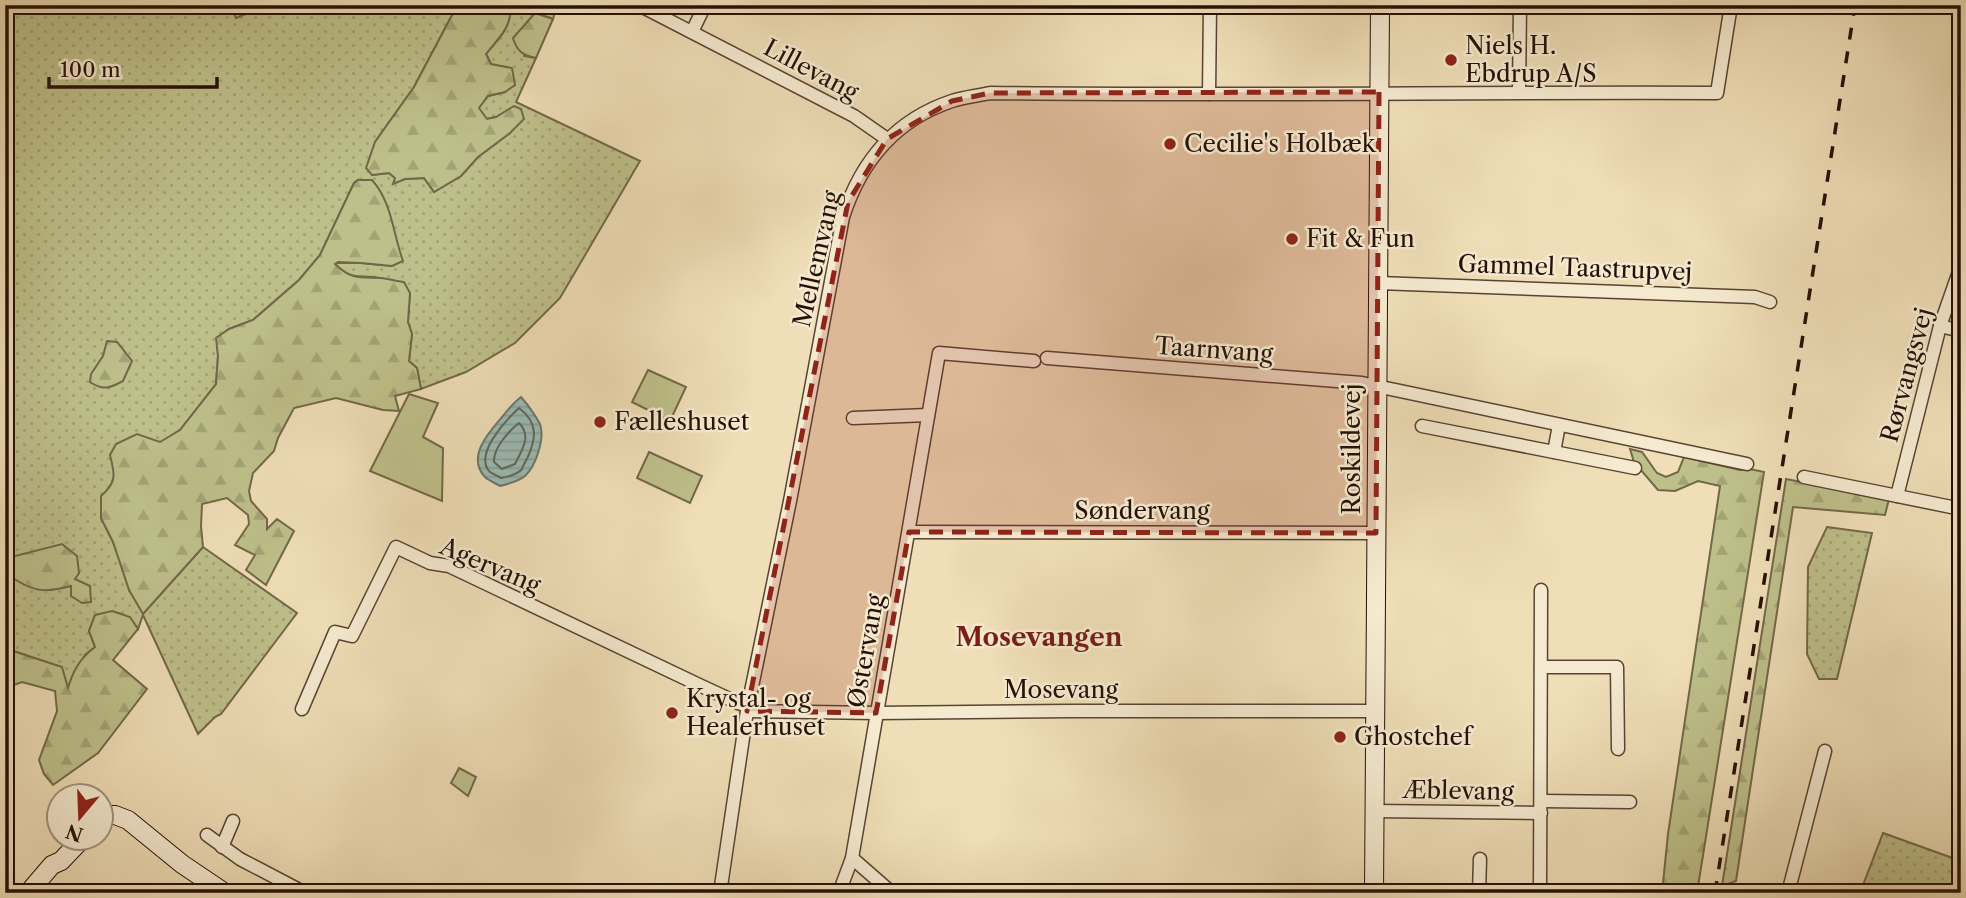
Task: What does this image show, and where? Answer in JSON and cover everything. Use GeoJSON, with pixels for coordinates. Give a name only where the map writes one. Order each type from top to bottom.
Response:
{"type":"FeatureCollection","features":[{"type":"Feature","properties":{"kind":"street","name":"Lillevang"},"geometry":{"type":"LineString","coordinates":[[639,5],[854,116],[887,139]]}},
{"type":"Feature","properties":{"kind":"street"},"geometry":{"type":"LineString","coordinates":[[691,32],[705,5]]}},
{"type":"Feature","properties":{"kind":"street"},"geometry":{"type":"LineString","coordinates":[[1209,94],[1210,5]]}},
{"type":"Feature","properties":{"kind":"street","name":"Roskildevej"},"geometry":{"type":"LineString","coordinates":[[1374,893],[1380,5]]}},
{"type":"Feature","properties":{"kind":"street"},"geometry":{"type":"LineString","coordinates":[[1519,92],[1520,5]]}},
{"type":"Feature","properties":{"kind":"street","name":"Mellemvang"},"geometry":{"type":"LineString","coordinates":[[721,891],[748,708],[843,217],[857,181],[887,139],[921,115],[952,101],[990,93],[1717,93],[1731,5]]}},
{"type":"Feature","properties":{"kind":"street","name":"Rørvangsvej"},"geometry":{"type":"LineString","coordinates":[[1898,496],[1940,326],[1961,266]]}},
{"type":"Feature","properties":{"kind":"street","name":"Gammel Taastrupvej"},"geometry":{"type":"LineString","coordinates":[[1379,283],[1755,297],[1770,302]]}},
{"type":"Feature","properties":{"kind":"street"},"geometry":{"type":"LineString","coordinates":[[1940,326],[1961,331]]}},
{"type":"Feature","properties":{"kind":"street","name":"Østervang"},"geometry":{"type":"LineString","coordinates":[[839,893],[852,858],[939,353],[1041,360]]}},
{"type":"Feature","properties":{"kind":"street","name":"Taarnvang"},"geometry":{"type":"LineString","coordinates":[[1041,360],[1349,382],[1747,464]]}},
{"type":"Feature","properties":{"kind":"street"},"geometry":{"type":"LineString","coordinates":[[853,418],[928,415]]}},
{"type":"Feature","properties":{"kind":"street"},"geometry":{"type":"LineString","coordinates":[[1554,452],[1559,425]]}},
{"type":"Feature","properties":{"kind":"street"},"geometry":{"type":"LineString","coordinates":[[1422,426],[1635,468]]}},
{"type":"Feature","properties":{"kind":"street"},"geometry":{"type":"LineString","coordinates":[[1804,477],[1961,509]]}},
{"type":"Feature","properties":{"kind":"street","name":"Søndervang"},"geometry":{"type":"LineString","coordinates":[[909,532],[1376,533]]}},
{"type":"Feature","properties":{"kind":"street","name":"Agervang"},"geometry":{"type":"LineString","coordinates":[[302,709],[335,632],[352,636],[396,547],[430,563],[449,566],[748,708]]}},
{"type":"Feature","properties":{"kind":"street"},"geometry":{"type":"LineString","coordinates":[[1540,893],[1541,590]]}},
{"type":"Feature","properties":{"kind":"street"},"geometry":{"type":"LineString","coordinates":[[1541,667],[1617,667],[1618,749]]}},
{"type":"Feature","properties":{"kind":"street","name":"Mosevang"},"geometry":{"type":"LineString","coordinates":[[748,708],[876,713],[1375,711]]}},
{"type":"Feature","properties":{"kind":"street"},"geometry":{"type":"LineString","coordinates":[[1788,893],[1825,751]]}},
{"type":"Feature","properties":{"kind":"street","name":"Æblevang"},"geometry":{"type":"LineString","coordinates":[[1374,811],[1630,802]]}},
{"type":"Feature","properties":{"kind":"street"},"geometry":{"type":"LineString","coordinates":[[116,819],[133,823],[182,864],[225,893]]}},
{"type":"Feature","properties":{"kind":"street"},"geometry":{"type":"LineString","coordinates":[[222,847],[233,821]]}},
{"type":"Feature","properties":{"kind":"street"},"geometry":{"type":"LineString","coordinates":[[207,835],[240,859],[305,893]]}},
{"type":"Feature","properties":{"kind":"street"},"geometry":{"type":"LineString","coordinates":[[28,893],[52,865],[61,861],[70,852]]}},
{"type":"Feature","properties":{"kind":"street"},"geometry":{"type":"LineString","coordinates":[[852,858],[892,893]]}},
{"type":"Feature","properties":{"kind":"street"},"geometry":{"type":"LineString","coordinates":[[1479,893],[1480,859]]}},
{"type":"Feature","properties":{"kind":"street"},"geometry":{"type":"LineString","coordinates":[[41,893],[58,870],[61,861]]}},
{"type":"Feature","properties":{"kind":"street"},"geometry":{"type":"LineString","coordinates":[[721,891],[745,893]]}},
{"type":"Feature","properties":{"kind":"highlighted area"},"geometry":{"type":"Polygon","coordinates":[[[1379,92],[1376,533],[909,532],[876,713],[747,711],[848,202],[887,139],[952,101],[990,93],[1379,92]]]}},
{"type":"Feature","properties":{"kind":"green space"},"geometry":{"type":"Polygon","coordinates":[[[5,5],[230,5],[236,18],[266,5],[460,5],[414,87],[375,142],[372,175],[389,173],[395,178],[394,183],[405,179],[424,178],[434,192],[461,176],[478,157],[510,133],[496,117],[486,119],[478,108],[488,96],[505,92],[486,54],[501,36],[509,20],[510,14],[501,5],[557,5],[553,19],[535,13],[524,56],[536,58],[516,102],[640,161],[560,298],[515,343],[466,372],[421,389],[417,368],[409,361],[412,334],[408,322],[410,293],[384,279],[351,275],[334,263],[392,266],[402,261],[397,246],[358,180],[354,183],[320,255],[299,280],[253,320],[229,329],[217,338],[216,384],[180,430],[115,473],[101,518],[143,614],[203,547],[297,613],[221,714],[198,734],[143,615],[138,629],[120,613],[95,615],[89,631],[95,647],[85,655],[68,690],[61,667],[13,651],[5,660],[5,5]]]}},
{"type":"Feature","properties":{"kind":"green space"},"geometry":{"type":"Polygon","coordinates":[[[230,5],[266,5],[236,18],[230,5]]]}},
{"type":"Feature","properties":{"kind":"green space"},"geometry":{"type":"Polygon","coordinates":[[[460,5],[501,5],[510,14],[504,31],[486,54],[491,64],[512,68],[515,85],[505,92],[488,96],[479,108],[487,119],[496,117],[514,106],[521,109],[524,119],[478,157],[461,176],[434,192],[424,178],[405,179],[393,184],[395,178],[389,173],[372,175],[366,168],[375,142],[414,87],[460,5]]]}},
{"type":"Feature","properties":{"kind":"green space"},"geometry":{"type":"Polygon","coordinates":[[[535,13],[553,19],[536,58],[521,52],[513,38],[535,13]]]}},
{"type":"Feature","properties":{"kind":"green space"},"geometry":{"type":"Polygon","coordinates":[[[358,180],[372,180],[384,198],[403,261],[392,266],[338,262],[335,264],[356,277],[404,282],[410,293],[408,322],[412,334],[409,361],[417,368],[421,389],[395,396],[399,411],[383,410],[336,398],[294,408],[274,451],[253,473],[249,491],[251,501],[267,519],[267,529],[277,519],[294,531],[266,585],[246,570],[255,555],[235,545],[249,524],[248,515],[227,498],[202,504],[203,547],[143,614],[129,590],[113,542],[101,518],[101,496],[113,478],[110,455],[116,444],[137,434],[160,442],[180,430],[216,384],[216,338],[229,329],[253,320],[299,280],[320,255],[354,183],[358,180]]]}},
{"type":"Feature","properties":{"kind":"green space"},"geometry":{"type":"Polygon","coordinates":[[[107,341],[117,342],[132,361],[123,381],[103,387],[90,382],[91,374],[103,356],[107,341]]]}},
{"type":"Feature","properties":{"kind":"green space"},"geometry":{"type":"Polygon","coordinates":[[[648,370],[686,387],[670,421],[632,402],[648,370]]]}},
{"type":"Feature","properties":{"kind":"green space"},"geometry":{"type":"Polygon","coordinates":[[[409,394],[438,403],[423,437],[443,448],[442,501],[370,471],[409,394]]]}},
{"type":"Feature","properties":{"kind":"green space"},"geometry":{"type":"Polygon","coordinates":[[[1630,449],[1642,452],[1657,473],[1666,477],[1678,472],[1684,457],[1740,470],[1764,472],[1697,893],[1662,893],[1668,834],[1720,486],[1698,481],[1675,491],[1658,490],[1634,462],[1630,449]]]}},
{"type":"Feature","properties":{"kind":"green space"},"geometry":{"type":"Polygon","coordinates":[[[649,452],[702,476],[690,503],[637,478],[649,452]]]}},
{"type":"Feature","properties":{"kind":"green space"},"geometry":{"type":"Polygon","coordinates":[[[1786,479],[1889,499],[1885,515],[1793,507],[1736,881],[1722,886],[1786,479]]]}},
{"type":"Feature","properties":{"kind":"green space"},"geometry":{"type":"Polygon","coordinates":[[[1827,527],[1872,533],[1837,679],[1819,679],[1807,654],[1808,567],[1827,527]]]}},
{"type":"Feature","properties":{"kind":"green space"},"geometry":{"type":"Polygon","coordinates":[[[62,544],[77,556],[79,573],[75,579],[90,586],[91,602],[82,603],[71,596],[71,586],[52,590],[37,589],[7,574],[7,558],[62,544]]]}},
{"type":"Feature","properties":{"kind":"green space"},"geometry":{"type":"Polygon","coordinates":[[[112,611],[130,617],[138,629],[113,660],[147,689],[98,753],[57,782],[51,782],[39,760],[57,711],[55,691],[22,682],[5,688],[5,660],[13,651],[62,667],[68,688],[78,665],[95,647],[89,631],[95,615],[112,611]]]}},
{"type":"Feature","properties":{"kind":"green space"},"geometry":{"type":"Polygon","coordinates":[[[459,768],[476,777],[468,796],[451,783],[459,768]]]}},
{"type":"Feature","properties":{"kind":"green space"},"geometry":{"type":"Polygon","coordinates":[[[1883,833],[1961,861],[1961,893],[1860,893],[1883,833]]]}},
{"type":"Feature","properties":{"kind":"water"},"geometry":{"type":"Polygon","coordinates":[[[521,397],[540,424],[540,444],[533,466],[525,476],[500,486],[486,478],[480,469],[479,453],[491,430],[521,397]]]}},
{"type":"Feature","properties":{"kind":"railway"},"geometry":{"type":"LineString","coordinates":[[1715,893],[1855,5]]}},
{"type":"Feature","properties":{"kind":"place","name":"Niels H. Ebdrup A/S"},"geometry":{"type":"Point","coordinates":[1451,60]}},
{"type":"Feature","properties":{"kind":"place","name":"Cecilie's Holbæk"},"geometry":{"type":"Point","coordinates":[1170,144]}},
{"type":"Feature","properties":{"kind":"place","name":"Fit & Fun"},"geometry":{"type":"Point","coordinates":[1292,239]}},
{"type":"Feature","properties":{"kind":"place","name":"Fælleshuset"},"geometry":{"type":"Point","coordinates":[600,422]}},
{"type":"Feature","properties":{"kind":"place","name":"Krystal- og Healerhuset"},"geometry":{"type":"Point","coordinates":[672,713]}},
{"type":"Feature","properties":{"kind":"place","name":"Ghostchef"},"geometry":{"type":"Point","coordinates":[1340,737]}},
{"type":"Feature","properties":{"kind":"district","name":"Mosevangen"},"geometry":{"type":"Point","coordinates":[1039,637]}}]}
